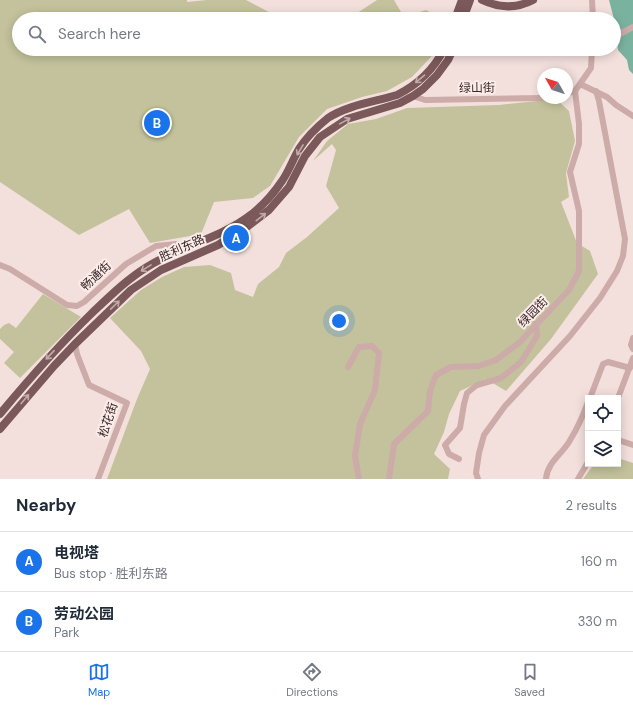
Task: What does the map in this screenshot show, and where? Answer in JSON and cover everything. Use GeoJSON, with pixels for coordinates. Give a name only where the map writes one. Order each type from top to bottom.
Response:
{"type":"FeatureCollection","features":[{"type":"Feature","properties":{"kind":"main road"},"geometry":{"type":"LineString","coordinates":[[482,0],[511,7],[528,3],[533,0]]}},
{"type":"Feature","properties":{"kind":"main road"},"geometry":{"type":"LineString","coordinates":[[502,0],[518,0]]}},
{"type":"Feature","properties":{"kind":"main road"},"geometry":{"type":"LineString","coordinates":[[460,12],[467,2]]}},
{"type":"Feature","properties":{"kind":"main road"},"geometry":{"type":"LineString","coordinates":[[465,12],[467,2]]}},
{"type":"Feature","properties":{"kind":"main road"},"geometry":{"type":"LineString","coordinates":[[0,414],[32,374],[57,347],[111,295],[131,278],[147,267],[236,225],[252,214],[283,180],[300,149],[312,133],[328,119],[343,110],[390,97],[404,91],[427,73],[438,62],[441,56]]}},
{"type":"Feature","properties":{"kind":"main road","name":"胜利东路"},"geometry":{"type":"LineString","coordinates":[[0,429],[54,366],[131,290],[161,270],[218,245],[248,226],[269,210],[289,187],[305,156],[320,137],[347,119],[400,103],[413,96],[423,89],[437,75],[450,56]]}},
{"type":"Feature","properties":{"kind":"street"},"geometry":{"type":"LineString","coordinates":[[592,0],[593,12]]}},
{"type":"Feature","properties":{"kind":"street"},"geometry":{"type":"LineString","coordinates":[[621,33],[633,27]]}},
{"type":"Feature","properties":{"kind":"street"},"geometry":{"type":"LineString","coordinates":[[575,91],[591,68],[592,56]]}},
{"type":"Feature","properties":{"kind":"street"},"geometry":{"type":"LineString","coordinates":[[580,84],[607,97],[633,116]]}},
{"type":"Feature","properties":{"kind":"street","name":"绿园街"},"geometry":{"type":"LineString","coordinates":[[388,479],[394,444],[428,411],[430,391],[436,375],[451,367],[479,366],[496,360],[520,342],[569,290],[579,271],[579,211],[570,172],[579,144],[579,124],[575,91]]}},
{"type":"Feature","properties":{"kind":"street"},"geometry":{"type":"LineString","coordinates":[[478,479],[476,473],[484,435],[505,406],[570,336],[600,298],[617,271],[623,256],[625,239],[596,91]]}},
{"type":"Feature","properties":{"kind":"street","name":"绿山街"},"geometry":{"type":"LineString","coordinates":[[413,96],[425,100],[537,98]]}},
{"type":"Feature","properties":{"kind":"street","name":"畅通街"},"geometry":{"type":"LineString","coordinates":[[0,265],[10,269],[67,305],[77,306],[84,302],[126,264],[156,246],[176,244],[189,247]]}},
{"type":"Feature","properties":{"kind":"street"},"geometry":{"type":"LineString","coordinates":[[460,459],[449,454],[445,444],[460,428],[467,393],[477,385],[501,378],[521,362],[537,336],[536,324]]}},
{"type":"Feature","properties":{"kind":"street"},"geometry":{"type":"LineString","coordinates":[[633,338],[631,346],[633,349]]}},
{"type":"Feature","properties":{"kind":"street","name":"松花街"},"geometry":{"type":"LineString","coordinates":[[75,344],[77,354],[89,385],[127,403],[98,479]]}},
{"type":"Feature","properties":{"kind":"street"},"geometry":{"type":"LineString","coordinates":[[348,367],[359,347],[372,346],[379,353],[375,390],[360,424],[355,456],[359,479]]}},
{"type":"Feature","properties":{"kind":"street"},"geometry":{"type":"LineString","coordinates":[[619,395],[633,358]]}},
{"type":"Feature","properties":{"kind":"street"},"geometry":{"type":"LineString","coordinates":[[591,395],[603,364],[608,362],[630,368]]}},
{"type":"Feature","properties":{"kind":"street"},"geometry":{"type":"LineString","coordinates":[[546,479],[550,466],[568,444],[579,426],[585,410]]}},
{"type":"Feature","properties":{"kind":"street"},"geometry":{"type":"LineString","coordinates":[[621,441],[633,445]]}},
{"type":"Feature","properties":{"kind":"street"},"geometry":{"type":"LineString","coordinates":[[578,479],[585,467]]}},
{"type":"Feature","properties":{"kind":"shaded area"},"geometry":{"type":"Polygon","coordinates":[[[0,0],[187,0],[187,2],[207,0],[246,0],[269,12],[12,12],[12,56],[432,56],[412,77],[387,91],[362,97],[327,109],[299,137],[270,186],[253,198],[214,202],[201,234],[150,243],[129,209],[79,235],[0,182],[0,0]]]}},
{"type":"Feature","properties":{"kind":"shaded area"},"geometry":{"type":"Polygon","coordinates":[[[377,0],[394,0],[401,12],[359,12],[377,0]]]}},
{"type":"Feature","properties":{"kind":"shaded area"},"geometry":{"type":"Polygon","coordinates":[[[609,0],[633,0],[633,74],[629,70],[627,60],[621,53],[621,12],[612,12],[609,0]]]}},
{"type":"Feature","properties":{"kind":"shaded area"},"geometry":{"type":"Polygon","coordinates":[[[537,101],[537,104],[561,104],[569,111],[575,141],[566,173],[569,197],[561,202],[577,243],[590,251],[598,274],[551,339],[506,391],[486,379],[460,391],[449,414],[444,432],[434,454],[450,469],[448,479],[107,479],[150,369],[141,351],[110,318],[141,290],[162,277],[184,267],[210,265],[231,273],[235,290],[253,297],[258,284],[279,267],[286,253],[307,237],[339,208],[326,186],[336,150],[332,144],[313,161],[327,141],[348,124],[376,119],[407,108],[499,105],[537,101]]]}},
{"type":"Feature","properties":{"kind":"shaded area"},"geometry":{"type":"Polygon","coordinates":[[[43,294],[81,317],[20,378],[4,363],[14,352],[0,339],[0,329],[9,323],[16,328],[43,294]]]}},
{"type":"Feature","properties":{"kind":"shaded area"},"geometry":{"type":"Polygon","coordinates":[[[621,459],[633,463],[633,479],[583,479],[592,467],[621,467],[621,459]]]}},
{"type":"Feature","properties":{"kind":"place","name":"劳动公园"},"geometry":{"type":"Point","coordinates":[157,123]}},
{"type":"Feature","properties":{"kind":"place","name":"电视塔"},"geometry":{"type":"Point","coordinates":[236,238]}}]}
